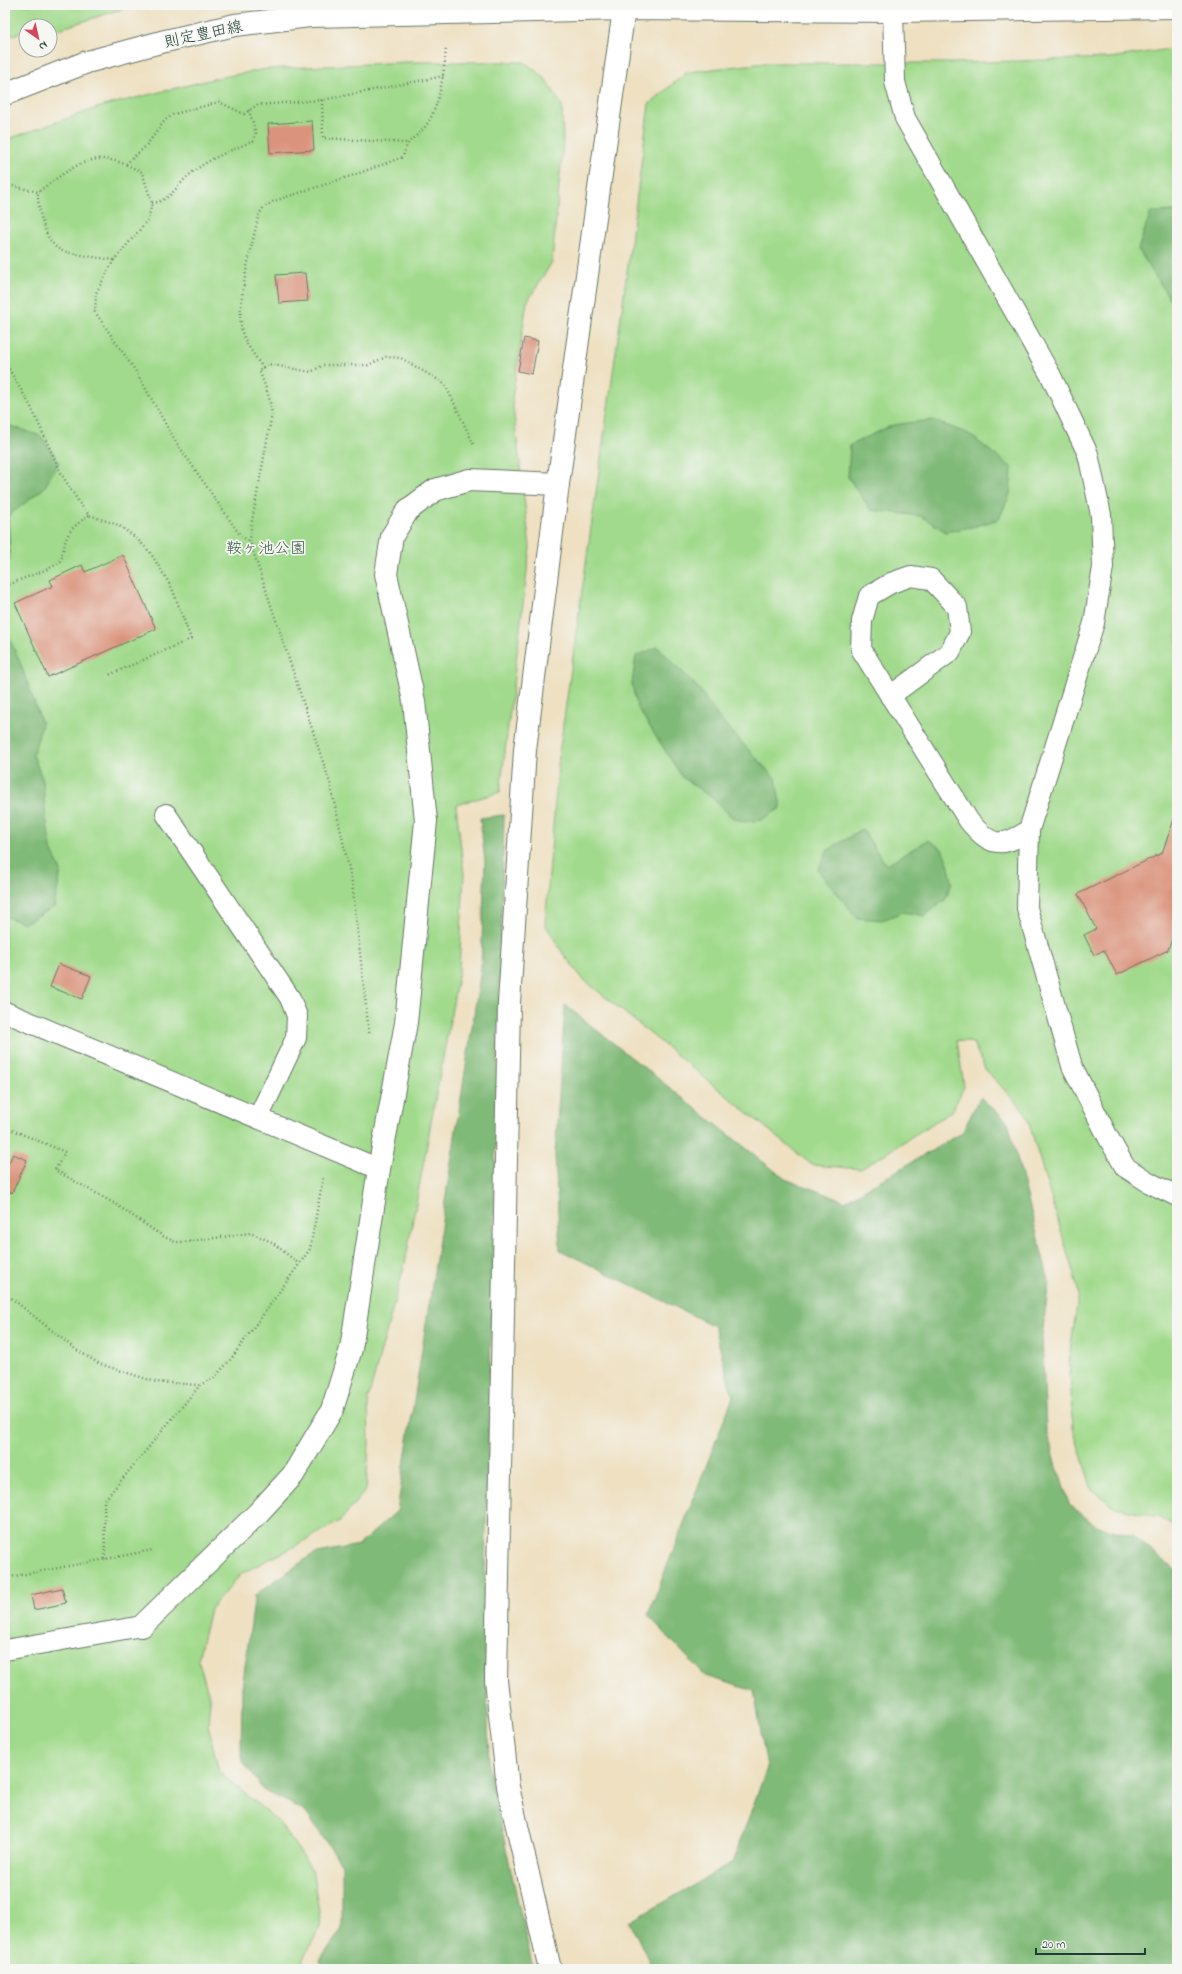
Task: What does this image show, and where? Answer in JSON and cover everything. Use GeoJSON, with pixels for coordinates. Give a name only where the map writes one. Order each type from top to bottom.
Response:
{"type":"FeatureCollection","features":[{"type":"Feature","properties":{"kind":"street","name":"則定豊田線"},"geometry":{"type":"LineString","coordinates":[[6,90],[87,62],[235,25],[310,16],[624,9],[893,11],[1177,7]]}},
{"type":"Feature","properties":{"kind":"street"},"geometry":{"type":"LineString","coordinates":[[550,1969],[508,1787],[496,1680],[509,1003],[525,750],[558,484],[624,9]]}},
{"type":"Feature","properties":{"kind":"street"},"geometry":{"type":"LineString","coordinates":[[142,1626],[258,1513],[293,1475],[332,1410],[351,1349],[379,1169],[406,1023],[426,821],[414,701],[386,574],[392,536],[408,510],[435,490],[469,480],[558,484]]}},
{"type":"Feature","properties":{"kind":"lane"},"geometry":{"type":"LineString","coordinates":[[893,11],[896,82],[905,118],[1051,376],[1088,454],[1101,515],[1103,567],[1094,624],[1029,830],[1027,908],[1072,1066],[1125,1167],[1150,1183],[1177,1196]]}},
{"type":"Feature","properties":{"kind":"lane"},"geometry":{"type":"LineString","coordinates":[[890,696],[950,652],[960,632],[957,607],[931,579],[911,576],[891,583],[869,596],[862,621],[861,650],[890,696],[969,821],[982,836],[997,843],[1016,839],[1029,830]]}},
{"type":"Feature","properties":{"kind":"lane"},"geometry":{"type":"LineString","coordinates":[[166,814],[290,998],[297,1016],[296,1038],[258,1118]]}},
{"type":"Feature","properties":{"kind":"lane"},"geometry":{"type":"LineString","coordinates":[[5,1012],[379,1169]]}},
{"type":"Feature","properties":{"kind":"lane"},"geometry":{"type":"LineString","coordinates":[[5,1650],[142,1626]]}},
{"type":"Feature","properties":{"kind":"path"},"geometry":{"type":"LineString","coordinates":[[263,368],[245,339],[241,327],[243,298],[259,214],[264,207],[274,201],[354,175],[403,157],[406,144],[425,127],[436,106],[444,76],[446,48]]}},
{"type":"Feature","properties":{"kind":"path"},"geometry":{"type":"LineString","coordinates":[[126,164],[146,146],[165,120],[174,114],[219,102],[244,114],[257,105],[322,100],[444,76]]}},
{"type":"Feature","properties":{"kind":"path"},"geometry":{"type":"LineString","coordinates":[[322,100],[323,138],[406,144]]}},
{"type":"Feature","properties":{"kind":"path"},"geometry":{"type":"LineString","coordinates":[[152,203],[159,203],[166,199],[189,176],[216,156],[253,141],[256,134],[249,110]]}},
{"type":"Feature","properties":{"kind":"path"},"geometry":{"type":"LineString","coordinates":[[5,184],[38,192],[76,166],[100,159],[126,164],[142,172],[152,203],[148,220],[114,260],[96,294],[95,312],[135,370],[176,442],[240,535],[250,542]]}},
{"type":"Feature","properties":{"kind":"path"},"geometry":{"type":"LineString","coordinates":[[38,192],[37,203],[49,238],[58,249],[114,260]]}},
{"type":"Feature","properties":{"kind":"path"},"geometry":{"type":"LineString","coordinates":[[369,1033],[352,882],[330,783],[250,542],[251,526],[272,414],[269,397],[259,370],[268,364],[311,372],[323,365],[368,365],[386,356],[401,358],[445,384],[474,445]]}},
{"type":"Feature","properties":{"kind":"path"},"geometry":{"type":"LineString","coordinates":[[5,362],[31,407],[62,475],[89,515],[118,524],[136,537],[150,552],[172,588],[191,639],[108,675]]}},
{"type":"Feature","properties":{"kind":"path"},"geometry":{"type":"LineString","coordinates":[[6,587],[18,579],[56,566],[61,561],[65,539],[68,534],[89,515]]}},
{"type":"Feature","properties":{"kind":"path"},"geometry":{"type":"LineString","coordinates":[[5,1127],[65,1152],[55,1170],[117,1205],[161,1235],[174,1242],[186,1242],[250,1233],[272,1242],[299,1264]]}},
{"type":"Feature","properties":{"kind":"path"},"geometry":{"type":"LineString","coordinates":[[105,1559],[104,1501],[200,1385],[214,1378],[230,1359],[310,1249],[328,1148]]}},
{"type":"Feature","properties":{"kind":"path"},"geometry":{"type":"LineString","coordinates":[[5,1293],[76,1349],[100,1364],[156,1382],[200,1385]]}},
{"type":"Feature","properties":{"kind":"path"},"geometry":{"type":"LineString","coordinates":[[5,1578],[153,1550]]}},
{"type":"Feature","properties":{"kind":"green space"},"geometry":{"type":"Polygon","coordinates":[[[5,5],[134,5],[58,29],[58,18],[18,18],[18,33],[5,39],[5,5]]]}},
{"type":"Feature","properties":{"kind":"green space"},"geometry":{"type":"Polygon","coordinates":[[[1177,48],[1177,1528],[1160,1517],[1115,1507],[1092,1490],[1073,1428],[1069,1357],[1079,1292],[1026,1113],[985,1069],[973,1043],[957,1040],[964,1087],[952,1111],[861,1169],[812,1165],[583,979],[564,955],[545,924],[559,754],[623,302],[649,104],[687,72],[765,63],[955,63],[1109,58],[1177,48]]]}},
{"type":"Feature","properties":{"kind":"green space","name":"鞍ヶ池公園"},"geometry":{"type":"Polygon","coordinates":[[[406,62],[524,62],[544,77],[562,105],[563,142],[552,262],[527,302],[512,399],[530,547],[500,792],[456,805],[464,874],[459,971],[405,1263],[368,1399],[369,1444],[366,1490],[340,1521],[290,1549],[242,1573],[210,1609],[198,1659],[210,1699],[208,1725],[219,1772],[280,1823],[312,1870],[321,1924],[303,1961],[304,1969],[5,1969],[5,140],[103,106],[217,78],[266,69],[406,62]]]}},
{"type":"Feature","properties":{"kind":"green space"},"geometry":{"type":"Polygon","coordinates":[[[1177,211],[1177,310],[1138,249],[1151,212],[1177,211]]]}},
{"type":"Feature","properties":{"kind":"green space"},"geometry":{"type":"Polygon","coordinates":[[[932,420],[969,434],[1012,468],[1010,494],[999,519],[976,526],[946,532],[921,516],[871,510],[848,477],[850,445],[893,425],[932,420]]]}},
{"type":"Feature","properties":{"kind":"green space"},"geometry":{"type":"Polygon","coordinates":[[[5,424],[41,436],[59,462],[44,488],[8,516],[10,560],[5,566],[5,424]]]}},
{"type":"Feature","properties":{"kind":"green space"},"geometry":{"type":"Polygon","coordinates":[[[5,627],[21,665],[42,724],[33,755],[43,781],[45,809],[51,849],[61,871],[54,907],[25,923],[5,917],[5,627]]]}},
{"type":"Feature","properties":{"kind":"green space"},"geometry":{"type":"Polygon","coordinates":[[[658,647],[699,689],[719,718],[776,779],[781,808],[761,820],[744,822],[733,818],[711,797],[683,778],[637,707],[632,684],[636,656],[658,647]]]}},
{"type":"Feature","properties":{"kind":"green space"},"geometry":{"type":"Polygon","coordinates":[[[504,815],[485,1569],[489,1772],[533,1969],[322,1969],[320,1960],[342,1929],[342,1865],[304,1810],[263,1790],[241,1758],[242,1688],[255,1595],[313,1554],[359,1545],[397,1511],[481,969],[485,861],[480,818],[504,815]]]}},
{"type":"Feature","properties":{"kind":"green space"},"geometry":{"type":"Polygon","coordinates":[[[862,829],[886,865],[928,840],[942,849],[948,863],[952,882],[945,900],[925,916],[903,912],[882,920],[857,918],[818,870],[827,851],[862,829]]]}},
{"type":"Feature","properties":{"kind":"green space"},"geometry":{"type":"Polygon","coordinates":[[[565,1005],[785,1179],[845,1201],[962,1133],[980,1097],[1008,1122],[1049,1281],[1042,1337],[1046,1431],[1069,1504],[1095,1525],[1133,1536],[1177,1572],[1177,1969],[653,1969],[630,1922],[732,1863],[767,1768],[754,1691],[705,1676],[648,1615],[733,1397],[714,1326],[560,1250],[555,1155],[565,1005]]]}},
{"type":"Feature","properties":{"kind":"building"},"geometry":{"type":"Polygon","coordinates":[[[312,121],[314,150],[270,153],[268,124],[312,121]]]}},
{"type":"Feature","properties":{"kind":"building"},"geometry":{"type":"Polygon","coordinates":[[[305,273],[308,301],[279,303],[276,275],[305,273]]]}},
{"type":"Feature","properties":{"kind":"building"},"geometry":{"type":"Polygon","coordinates":[[[524,338],[538,341],[532,374],[518,371],[524,338]]]}},
{"type":"Feature","properties":{"kind":"building"},"geometry":{"type":"Polygon","coordinates":[[[123,555],[156,629],[48,677],[15,603],[53,586],[50,580],[82,565],[85,572],[123,555]]]}},
{"type":"Feature","properties":{"kind":"building"},"geometry":{"type":"Polygon","coordinates":[[[1177,811],[1177,940],[1172,938],[1168,950],[1117,975],[1104,950],[1094,955],[1084,935],[1096,929],[1078,894],[1162,853],[1177,811]]]}},
{"type":"Feature","properties":{"kind":"building"},"geometry":{"type":"Polygon","coordinates":[[[59,964],[91,976],[82,999],[50,987],[59,964]]]}},
{"type":"Feature","properties":{"kind":"building"},"geometry":{"type":"Polygon","coordinates":[[[13,1154],[27,1160],[12,1193],[5,1190],[5,1170],[13,1154]]]}},
{"type":"Feature","properties":{"kind":"building"},"geometry":{"type":"Polygon","coordinates":[[[62,1588],[66,1603],[34,1610],[31,1595],[62,1588]]]}}]}
